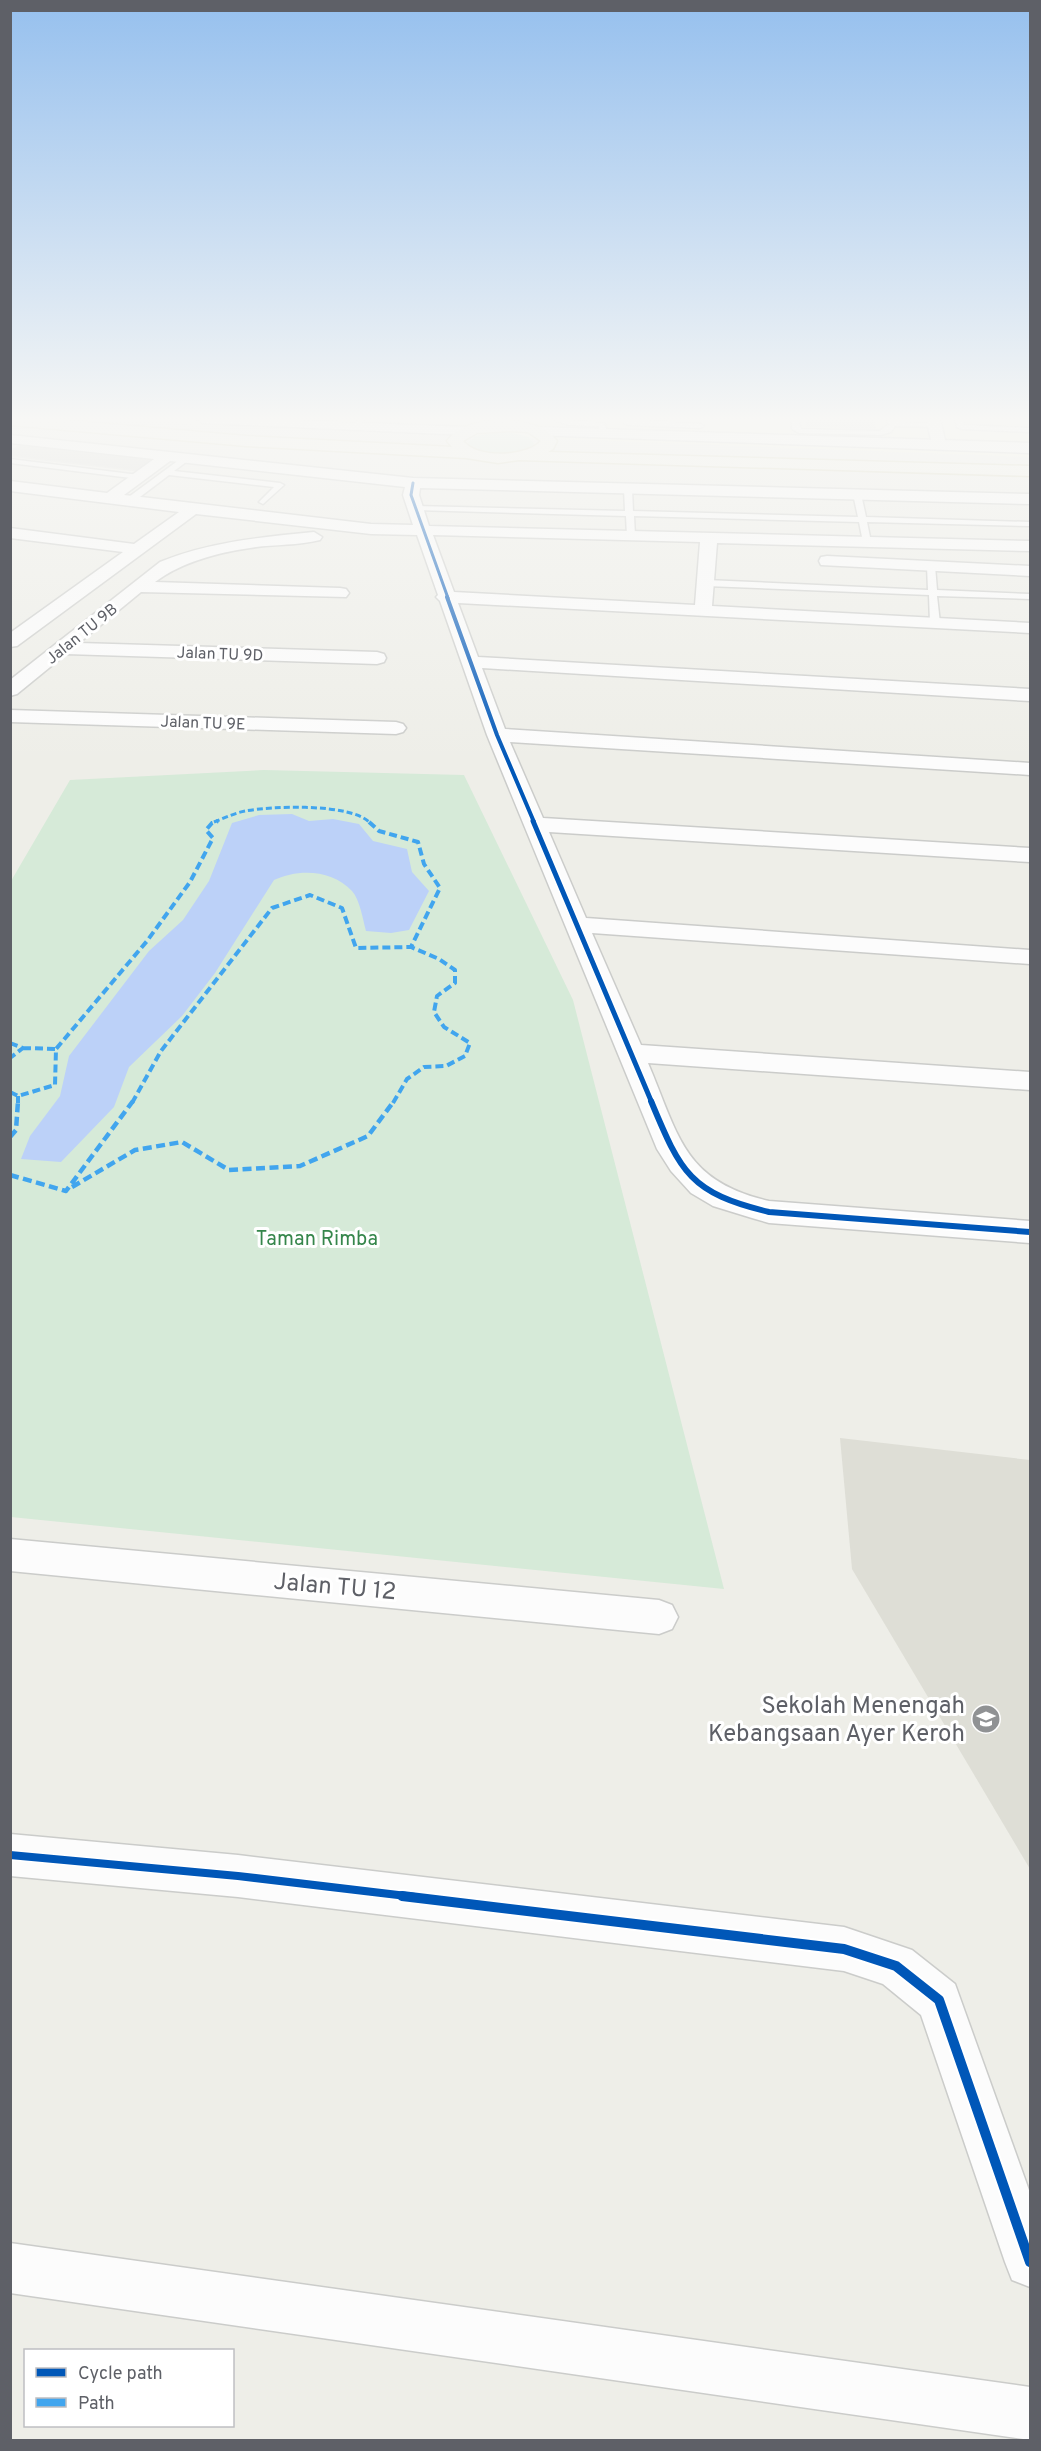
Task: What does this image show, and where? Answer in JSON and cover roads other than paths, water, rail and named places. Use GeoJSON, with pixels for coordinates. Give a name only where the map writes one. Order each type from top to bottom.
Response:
{"type":"FeatureCollection","features":[{"type":"Feature","properties":{"kind":"street"},"geometry":{"type":"LineString","coordinates":[[13,533],[136,549]]}},
{"type":"Feature","properties":{"kind":"street"},"geometry":{"type":"LineString","coordinates":[[10,642],[158,533]]}},
{"type":"Feature","properties":{"kind":"street"},"geometry":{"type":"LineString","coordinates":[[424,533],[469,662],[533,824],[670,1149],[685,1172],[704,1190],[733,1203],[769,1212],[1030,1232]]}},
{"type":"Feature","properties":{"kind":"street"},"geometry":{"type":"LineString","coordinates":[[522,533],[631,536],[712,549],[867,542],[1030,546]]}},
{"type":"Feature","properties":{"kind":"street","name":"Jalan TU 9B"},"geometry":{"type":"LineString","coordinates":[[10,690],[166,566],[249,543],[324,536]]}},
{"type":"Feature","properties":{"kind":"street"},"geometry":{"type":"LineString","coordinates":[[704,610],[712,549]]}},
{"type":"Feature","properties":{"kind":"street"},"geometry":{"type":"LineString","coordinates":[[813,560],[1030,571]]}},
{"type":"Feature","properties":{"kind":"street"},"geometry":{"type":"LineString","coordinates":[[137,587],[340,593]]}},
{"type":"Feature","properties":{"kind":"street"},"geometry":{"type":"LineString","coordinates":[[445,597],[1030,628]]}},
{"type":"Feature","properties":{"kind":"street","name":"Jalan TU 9D"},"geometry":{"type":"LineString","coordinates":[[62,648],[377,658]]}},
{"type":"Feature","properties":{"kind":"street"},"geometry":{"type":"LineString","coordinates":[[469,662],[1030,695]]}},
{"type":"Feature","properties":{"kind":"street","name":"Jalan TU 9E"},"geometry":{"type":"LineString","coordinates":[[10,716],[396,728]]}},
{"type":"Feature","properties":{"kind":"street"},"geometry":{"type":"LineString","coordinates":[[497,735],[1030,769]]}},
{"type":"Feature","properties":{"kind":"street"},"geometry":{"type":"LineString","coordinates":[[533,824],[1030,855]]}},
{"type":"Feature","properties":{"kind":"street"},"geometry":{"type":"LineString","coordinates":[[577,925],[1030,957]]}},
{"type":"Feature","properties":{"kind":"street"},"geometry":{"type":"LineString","coordinates":[[629,1053],[1030,1082]]}},
{"type":"Feature","properties":{"kind":"street","name":"Jalan TU 12"},"geometry":{"type":"LineString","coordinates":[[10,1555],[659,1617]]}},
{"type":"Feature","properties":{"kind":"street"},"geometry":{"type":"LineString","coordinates":[[10,1855],[238,1876],[844,1949],[896,1966],[939,2001],[1030,2262]]}},
{"type":"Feature","properties":{"kind":"street"},"geometry":{"type":"LineString","coordinates":[[10,2268],[1030,2414]]}},
{"type":"Feature","properties":{"kind":"lane"},"geometry":{"type":"LineString","coordinates":[[865,533],[867,542]]}},
{"type":"Feature","properties":{"kind":"lane"},"geometry":{"type":"LineString","coordinates":[[930,566],[935,623]]}},
{"type":"Feature","properties":{"kind":"lane"},"geometry":{"type":"LineString","coordinates":[[706,583],[1030,597]]}},
{"type":"Feature","properties":{"kind":"water"},"geometry":{"type":"Polygon","coordinates":[[[292,814],[309,821],[333,819],[359,824],[373,841],[407,849],[412,872],[429,891],[409,930],[391,933],[366,931],[355,895],[344,884],[326,875],[294,874],[274,880],[215,973],[182,1016],[129,1067],[114,1107],[61,1162],[21,1159],[30,1136],[60,1096],[69,1056],[149,951],[183,920],[209,881],[232,823],[259,815],[292,814]]]}},
{"type":"Feature","properties":{"kind":"place","name":"Sekolah Menengah Kebangsaan Ayer Keroh"},"geometry":{"type":"Point","coordinates":[986,1719]}},
{"type":"Feature","properties":{"kind":"park label","name":"Taman Rimba"},"geometry":{"type":"Point","coordinates":[317,1238]}}]}
